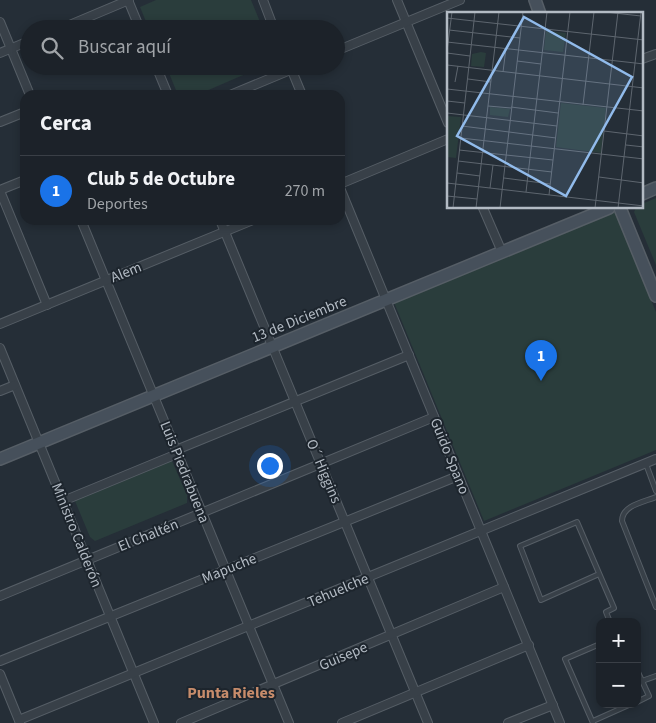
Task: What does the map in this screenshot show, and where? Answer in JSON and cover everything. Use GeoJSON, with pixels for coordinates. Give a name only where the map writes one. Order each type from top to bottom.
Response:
{"type":"FeatureCollection","features":[{"type":"Feature","properties":{"kind":"street"},"geometry":{"type":"LineString","coordinates":[[81,20],[129,0],[137,20]]}},
{"type":"Feature","properties":{"kind":"street"},"geometry":{"type":"LineString","coordinates":[[262,0],[270,20]]}},
{"type":"Feature","properties":{"kind":"street"},"geometry":{"type":"LineString","coordinates":[[397,0],[447,121]]}},
{"type":"Feature","properties":{"kind":"street"},"geometry":{"type":"LineString","coordinates":[[345,47],[460,0]]}},
{"type":"Feature","properties":{"kind":"street"},"geometry":{"type":"LineString","coordinates":[[535,0],[539,12]]}},
{"type":"Feature","properties":{"kind":"street"},"geometry":{"type":"LineString","coordinates":[[0,22],[20,71]]}},
{"type":"Feature","properties":{"kind":"street"},"geometry":{"type":"LineString","coordinates":[[0,53],[20,46]]}},
{"type":"Feature","properties":{"kind":"street"},"geometry":{"type":"LineString","coordinates":[[644,58],[656,54]]}},
{"type":"Feature","properties":{"kind":"street"},"geometry":{"type":"LineString","coordinates":[[22,75],[28,90]]}},
{"type":"Feature","properties":{"kind":"street"},"geometry":{"type":"LineString","coordinates":[[160,75],[166,90]]}},
{"type":"Feature","properties":{"kind":"street"},"geometry":{"type":"LineString","coordinates":[[241,90],[274,75]]}},
{"type":"Feature","properties":{"kind":"street"},"geometry":{"type":"LineString","coordinates":[[293,75],[300,90]]}},
{"type":"Feature","properties":{"kind":"street"},"geometry":{"type":"LineString","coordinates":[[0,122],[20,114]]}},
{"type":"Feature","properties":{"kind":"street"},"geometry":{"type":"LineString","coordinates":[[345,182],[447,139]]}},
{"type":"Feature","properties":{"kind":"street"},"geometry":{"type":"LineString","coordinates":[[20,182],[0,191],[47,305]]}},
{"type":"Feature","properties":{"kind":"street"},"geometry":{"type":"LineString","coordinates":[[644,193],[656,188]]}},
{"type":"Feature","properties":{"kind":"street","name":"Guido Spano"},"geometry":{"type":"LineString","coordinates":[[345,200],[560,723]]}},
{"type":"Feature","properties":{"kind":"street"},"geometry":{"type":"LineString","coordinates":[[483,209],[502,252]]}},
{"type":"Feature","properties":{"kind":"street","name":"13 de Diciembre"},"geometry":{"type":"LineString","coordinates":[[0,459],[607,209]]}},
{"type":"Feature","properties":{"kind":"street"},"geometry":{"type":"LineString","coordinates":[[620,209],[656,296]]}},
{"type":"Feature","properties":{"kind":"street","name":"Luis Piedrabuena"},"geometry":{"type":"LineString","coordinates":[[83,225],[289,723]]}},
{"type":"Feature","properties":{"kind":"street","name":"O´ Higgins"},"geometry":{"type":"LineString","coordinates":[[222,225],[428,723]]}},
{"type":"Feature","properties":{"kind":"street","name":"Alem"},"geometry":{"type":"LineString","coordinates":[[0,324],[240,225]]}},
{"type":"Feature","properties":{"kind":"street","name":"Ministro Calderón"},"geometry":{"type":"LineString","coordinates":[[0,348],[154,723]]}},
{"type":"Feature","properties":{"kind":"street"},"geometry":{"type":"LineString","coordinates":[[63,501],[295,401],[409,355]]}},
{"type":"Feature","properties":{"kind":"street"},"geometry":{"type":"LineString","coordinates":[[0,391],[15,385]]}},
{"type":"Feature","properties":{"kind":"street","name":"El Chaltén"},"geometry":{"type":"LineString","coordinates":[[0,596],[434,417]]}},
{"type":"Feature","properties":{"kind":"street","name":"Tehuelche"},"geometry":{"type":"LineString","coordinates":[[20,722],[656,459]]}},
{"type":"Feature","properties":{"kind":"street","name":"Mapuche"},"geometry":{"type":"LineString","coordinates":[[0,661],[458,476]]}},
{"type":"Feature","properties":{"kind":"street","name":"Guisepe"},"geometry":{"type":"LineString","coordinates":[[181,723],[504,587]]}},
{"type":"Feature","properties":{"kind":"street"},"geometry":{"type":"LineString","coordinates":[[342,723],[529,645]]}},
{"type":"Feature","properties":{"kind":"street"},"geometry":{"type":"LineString","coordinates":[[0,674],[20,722]]}},
{"type":"Feature","properties":{"kind":"street"},"geometry":{"type":"LineString","coordinates":[[508,723],[553,705]]}},
{"type":"Feature","properties":{"kind":"lane"},"geometry":{"type":"LineString","coordinates":[[646,464],[656,490]]}},
{"type":"Feature","properties":{"kind":"lane"},"geometry":{"type":"LineString","coordinates":[[656,497],[628,508],[622,515],[622,521],[656,607]]}},
{"type":"Feature","properties":{"kind":"lane"},"geometry":{"type":"LineString","coordinates":[[599,574],[541,600],[520,546],[577,522],[614,608],[606,612],[608,618]]}},
{"type":"Feature","properties":{"kind":"lane"},"geometry":{"type":"LineString","coordinates":[[596,646],[565,659],[593,722],[623,708]]}},
{"type":"Feature","properties":{"kind":"lane"},"geometry":{"type":"LineString","coordinates":[[641,700],[649,696],[642,681],[656,676]]}},
{"type":"Feature","properties":{"kind":"green space"},"geometry":{"type":"Polygon","coordinates":[[[156,0],[251,0],[259,20],[145,20],[140,7],[156,0]]]}},
{"type":"Feature","properties":{"kind":"green space"},"geometry":{"type":"Polygon","coordinates":[[[170,75],[243,75],[209,90],[176,90],[170,75]]]}},
{"type":"Feature","properties":{"kind":"green space"},"geometry":{"type":"Polygon","coordinates":[[[656,198],[656,265],[634,212],[636,209],[644,209],[644,203],[656,198]]]}},
{"type":"Feature","properties":{"kind":"green space"},"geometry":{"type":"Polygon","coordinates":[[[614,209],[656,312],[656,450],[484,521],[393,300],[614,209]]]}},
{"type":"Feature","properties":{"kind":"green space"},"geometry":{"type":"Polygon","coordinates":[[[172,461],[187,495],[187,503],[95,541],[90,537],[75,501],[172,461]]]}},
{"type":"Feature","properties":{"kind":"place","name":"Club 5 de Octubre"},"geometry":{"type":"Point","coordinates":[541,381]}},
{"type":"Feature","properties":{"kind":"district","name":"Punta Rieles"},"geometry":{"type":"Point","coordinates":[231,692]}}]}
